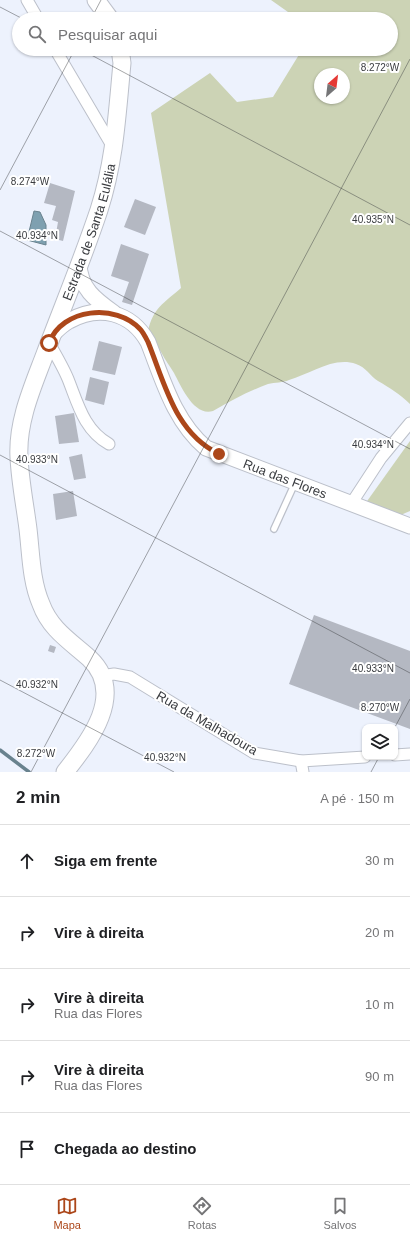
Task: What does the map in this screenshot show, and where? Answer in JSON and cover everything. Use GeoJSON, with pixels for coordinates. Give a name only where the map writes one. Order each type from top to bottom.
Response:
{"type":"FeatureCollection","features":[{"type":"Feature","properties":{"kind":"main road"},"geometry":{"type":"LineString","coordinates":[[96,0],[105,12]]}},
{"type":"Feature","properties":{"kind":"main road","name":"Estrada de Santa Eulália"},"geometry":{"type":"LineString","coordinates":[[64,772],[88,743],[100,719],[105,698],[101,676],[90,659],[69,643],[53,626],[41,605],[34,577],[18,455],[21,427],[30,395],[109,179],[114,150],[122,63],[121,56]]}},
{"type":"Feature","properties":{"kind":"street"},"geometry":{"type":"LineString","coordinates":[[27,0],[34,12]]}},
{"type":"Feature","properties":{"kind":"street"},"geometry":{"type":"LineString","coordinates":[[59,56],[114,150]]}},
{"type":"Feature","properties":{"kind":"street"},"geometry":{"type":"LineString","coordinates":[[79,264],[82,282],[92,297],[114,314]]}},
{"type":"Feature","properties":{"kind":"street"},"geometry":{"type":"LineString","coordinates":[[92,297],[78,293],[67,295],[74,307],[85,313],[114,314]]}},
{"type":"Feature","properties":{"kind":"street"},"geometry":{"type":"LineString","coordinates":[[85,313],[67,322],[51,339],[82,415],[97,437],[108,444]]}},
{"type":"Feature","properties":{"kind":"street","name":"Rua das Flores"},"geometry":{"type":"LineString","coordinates":[[114,314],[127,319],[141,330],[148,342],[179,417],[194,438],[206,448],[410,526]]}},
{"type":"Feature","properties":{"kind":"street"},"geometry":{"type":"LineString","coordinates":[[351,504],[381,458],[410,423]]}},
{"type":"Feature","properties":{"kind":"street","name":"Rua da Malhadoura"},"geometry":{"type":"LineString","coordinates":[[101,676],[114,674],[130,677],[254,753],[301,761],[362,757]]}},
{"type":"Feature","properties":{"kind":"street"},"geometry":{"type":"LineString","coordinates":[[398,755],[410,754]]}},
{"type":"Feature","properties":{"kind":"street"},"geometry":{"type":"LineString","coordinates":[[301,761],[303,772]]}},
{"type":"Feature","properties":{"kind":"lane"},"geometry":{"type":"LineString","coordinates":[[274,530],[295,483]]}},
{"type":"Feature","properties":{"kind":"green space"},"geometry":{"type":"Polygon","coordinates":[[[271,0],[410,0],[410,404],[399,394],[375,379],[359,365],[348,362],[339,362],[287,381],[268,384],[240,396],[213,411],[206,412],[194,405],[189,399],[151,337],[148,331],[156,311],[164,302],[181,288],[151,113],[210,73],[237,102],[273,97],[298,56],[398,56],[398,12],[288,12],[271,0]]]}},
{"type":"Feature","properties":{"kind":"green space"},"geometry":{"type":"Polygon","coordinates":[[[410,441],[410,511],[396,517],[365,504],[410,441]]]}},
{"type":"Feature","properties":{"kind":"water"},"geometry":{"type":"Polygon","coordinates":[[[34,211],[40,212],[46,225],[46,245],[27,240],[34,211]]]}},
{"type":"Feature","properties":{"kind":"building"},"geometry":{"type":"Polygon","coordinates":[[[50,183],[75,191],[63,241],[55,239],[58,222],[52,220],[56,206],[44,203],[50,183]]]}},
{"type":"Feature","properties":{"kind":"building"},"geometry":{"type":"Polygon","coordinates":[[[135,199],[156,207],[145,235],[124,227],[135,199]]]}},
{"type":"Feature","properties":{"kind":"building"},"geometry":{"type":"Polygon","coordinates":[[[121,244],[149,254],[132,305],[122,302],[129,282],[111,276],[121,244]]]}},
{"type":"Feature","properties":{"kind":"building"},"geometry":{"type":"Polygon","coordinates":[[[99,341],[122,347],[115,375],[92,370],[99,341]]]}},
{"type":"Feature","properties":{"kind":"building"},"geometry":{"type":"Polygon","coordinates":[[[90,377],[109,382],[104,405],[85,400],[90,377]]]}},
{"type":"Feature","properties":{"kind":"building"},"geometry":{"type":"Polygon","coordinates":[[[74,413],[79,442],[59,444],[55,416],[74,413]]]}},
{"type":"Feature","properties":{"kind":"building"},"geometry":{"type":"Polygon","coordinates":[[[82,454],[86,478],[74,480],[69,457],[82,454]]]}},
{"type":"Feature","properties":{"kind":"building"},"geometry":{"type":"Polygon","coordinates":[[[73,491],[77,516],[56,520],[53,494],[73,491]]]}},
{"type":"Feature","properties":{"kind":"building"},"geometry":{"type":"Polygon","coordinates":[[[314,615],[410,651],[410,729],[398,724],[289,684],[314,615]]]}},
{"type":"Feature","properties":{"kind":"building"},"geometry":{"type":"Polygon","coordinates":[[[50,645],[56,647],[54,653],[48,651],[50,645]]]}},
{"type":"Feature","properties":{"kind":"waterway"},"geometry":{"type":"LineString","coordinates":[[0,750],[29,772]]}},
{"type":"Feature","properties":{"kind":"route"},"geometry":{"type":"LineString","coordinates":[[49,343],[52,335],[67,322],[85,313],[98,312],[114,314],[127,319],[141,330],[148,342],[172,403],[183,424],[194,438],[206,448],[219,454]]}}]}
